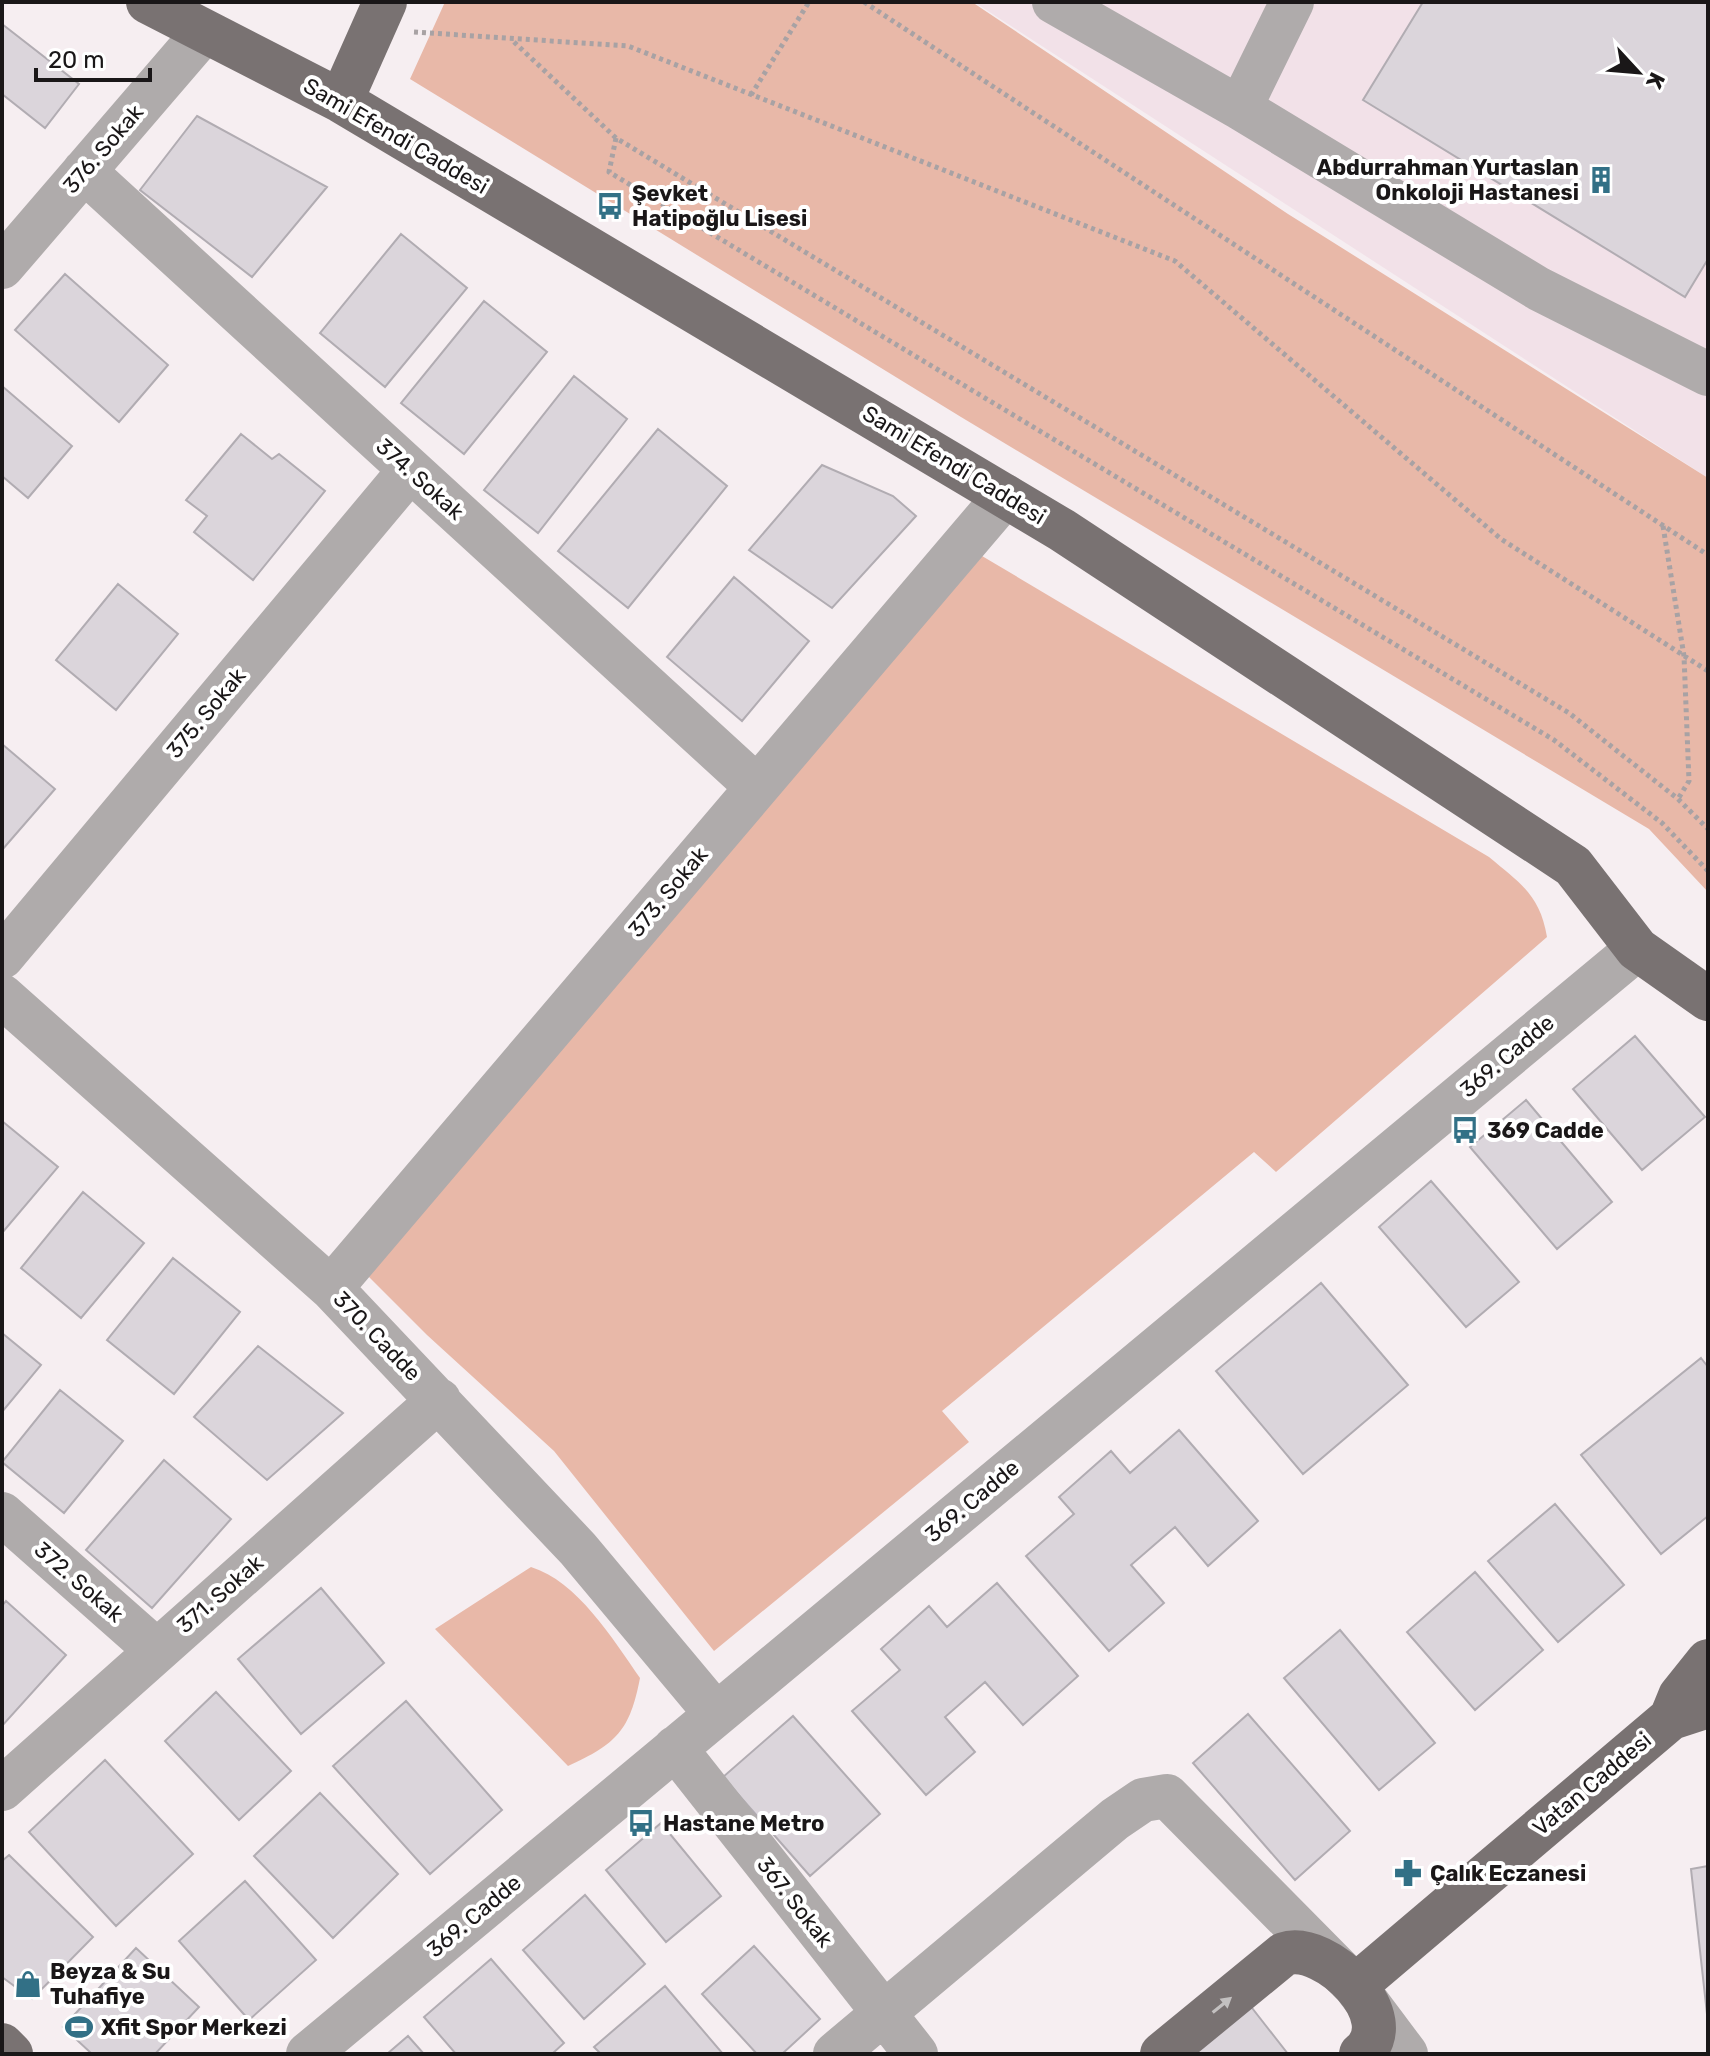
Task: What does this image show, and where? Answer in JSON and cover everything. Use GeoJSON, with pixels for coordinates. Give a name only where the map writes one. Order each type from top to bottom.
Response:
{"type":"FeatureCollection","features":[{"type":"Feature","properties":{"kind":"main road","name":"Sami Efendi Caddesi"},"geometry":{"type":"LineString","coordinates":[[148,2],[341,101],[1005,496],[1573,866],[1637,949],[1708,999]]}},
{"type":"Feature","properties":{"kind":"main road"},"geometry":{"type":"LineString","coordinates":[[341,101],[379,15]]}},
{"type":"Feature","properties":{"kind":"main road","name":"Vatan Caddesi"},"geometry":{"type":"LineString","coordinates":[[1355,1986],[1689,1712],[1680,1696],[1708,1661]]}},
{"type":"Feature","properties":{"kind":"main road"},"geometry":{"type":"LineString","coordinates":[[1162,2054],[1284,1954],[1306,1951],[1321,1957],[1355,1986],[1375,2021],[1371,2046],[1361,2054]]}},
{"type":"Feature","properties":{"kind":"main road"},"geometry":{"type":"LineString","coordinates":[[2,2045],[11,2054]]}},
{"type":"Feature","properties":{"kind":"street"},"geometry":{"type":"LineString","coordinates":[[1054,2],[1240,108],[1539,289],[1708,374]]}},
{"type":"Feature","properties":{"kind":"street"},"geometry":{"type":"LineString","coordinates":[[1240,108],[1292,2]]}},
{"type":"Feature","properties":{"kind":"street","name":"376. Sokak"},"geometry":{"type":"LineString","coordinates":[[2,267],[204,32]]}},
{"type":"Feature","properties":{"kind":"street","name":"374. Sokak"},"geometry":{"type":"LineString","coordinates":[[84,171],[757,787]]}},
{"type":"Feature","properties":{"kind":"street","name":"375. Sokak"},"geometry":{"type":"LineString","coordinates":[[2,957],[410,470]]}},
{"type":"Feature","properties":{"kind":"street","name":"373. Sokak"},"geometry":{"type":"LineString","coordinates":[[331,1288],[1005,496]]}},
{"type":"Feature","properties":{"kind":"street","name":"369. Cadde"},"geometry":{"type":"LineString","coordinates":[[308,2054],[1637,949]]}},
{"type":"Feature","properties":{"kind":"street","name":"370. Cadde"},"geometry":{"type":"LineString","coordinates":[[2,996],[331,1288],[578,1549],[716,1714]]}},
{"type":"Feature","properties":{"kind":"street","name":"371. Sokak"},"geometry":{"type":"LineString","coordinates":[[2,1789],[439,1400]]}},
{"type":"Feature","properties":{"kind":"street","name":"372. Sokak"},"geometry":{"type":"LineString","coordinates":[[2,1514],[156,1650]]}},
{"type":"Feature","properties":{"kind":"street","name":"367. Sokak"},"geometry":{"type":"LineString","coordinates":[[675,1748],[916,2054]]}},
{"type":"Feature","properties":{"kind":"street"},"geometry":{"type":"LineString","coordinates":[[835,2054],[1115,1819],[1143,1800],[1167,1796],[1355,1986],[1406,2054]]}},
{"type":"Feature","properties":{"kind":"path"},"geometry":{"type":"LineString","coordinates":[[751,95],[809,2]]}},
{"type":"Feature","properties":{"kind":"path"},"geometry":{"type":"LineString","coordinates":[[864,2],[1708,555]]}},
{"type":"Feature","properties":{"kind":"path"},"geometry":{"type":"LineString","coordinates":[[379,15],[514,41],[628,46],[1175,261],[1501,539],[1708,671]]}},
{"type":"Feature","properties":{"kind":"path"},"geometry":{"type":"LineString","coordinates":[[514,41],[616,138],[1569,713],[1678,799],[1708,829]]}},
{"type":"Feature","properties":{"kind":"path"},"geometry":{"type":"LineString","coordinates":[[616,138],[609,172],[1554,740],[1662,823],[1708,871]]}},
{"type":"Feature","properties":{"kind":"path"},"geometry":{"type":"LineString","coordinates":[[1663,526],[1684,656],[1689,781],[1678,799]]}},
{"type":"Feature","properties":{"kind":"shaded area"},"geometry":{"type":"Polygon","coordinates":[[[445,2],[972,2],[1288,214],[1708,478],[1708,892],[1649,829],[961,417],[410,79],[445,2]]]}},
{"type":"Feature","properties":{"kind":"shaded area"},"geometry":{"type":"Polygon","coordinates":[[[974,2],[1708,2],[1708,478],[974,2]]]}},
{"type":"Feature","properties":{"kind":"shaded area"},"geometry":{"type":"Polygon","coordinates":[[[982,556],[1489,857],[1534,900],[1547,937],[1276,1172],[1254,1152],[942,1411],[969,1442],[714,1651],[554,1451],[427,1335],[365,1273],[982,556]]]}},
{"type":"Feature","properties":{"kind":"shaded area"},"geometry":{"type":"Polygon","coordinates":[[[531,1567],[548,1574],[579,1598],[606,1629],[640,1678],[631,1711],[619,1733],[599,1750],[568,1766],[435,1629],[531,1567]]]}},
{"type":"Feature","properties":{"kind":"building","name":"Abdurrahman Yurtaslan Onkoloji Hastanesi"},"geometry":{"type":"Polygon","coordinates":[[[1423,2],[1708,2],[1708,259],[1685,297],[1363,100],[1423,2]]]}},
{"type":"Feature","properties":{"kind":"building"},"geometry":{"type":"Polygon","coordinates":[[[2,24],[79,84],[45,128],[2,94],[2,24]]]}},
{"type":"Feature","properties":{"kind":"building"},"geometry":{"type":"Polygon","coordinates":[[[197,116],[327,187],[252,277],[140,190],[197,116]]]}},
{"type":"Feature","properties":{"kind":"building"},"geometry":{"type":"Polygon","coordinates":[[[401,234],[467,288],[385,387],[320,333],[401,234]]]}},
{"type":"Feature","properties":{"kind":"building"},"geometry":{"type":"Polygon","coordinates":[[[65,274],[168,365],[119,422],[15,330],[65,274]]]}},
{"type":"Feature","properties":{"kind":"building"},"geometry":{"type":"Polygon","coordinates":[[[484,301],[547,352],[464,454],[401,403],[484,301]]]}},
{"type":"Feature","properties":{"kind":"building"},"geometry":{"type":"Polygon","coordinates":[[[574,376],[627,419],[538,533],[484,490],[574,376]]]}},
{"type":"Feature","properties":{"kind":"building"},"geometry":{"type":"Polygon","coordinates":[[[2,386],[72,446],[28,498],[2,476],[2,386]]]}},
{"type":"Feature","properties":{"kind":"building"},"geometry":{"type":"Polygon","coordinates":[[[658,429],[727,486],[628,608],[558,551],[658,429]]]}},
{"type":"Feature","properties":{"kind":"building"},"geometry":{"type":"Polygon","coordinates":[[[241,434],[272,459],[279,454],[325,491],[253,580],[194,532],[207,516],[186,500],[241,434]]]}},
{"type":"Feature","properties":{"kind":"building"},"geometry":{"type":"Polygon","coordinates":[[[822,465],[893,496],[916,516],[832,608],[749,550],[822,465]]]}},
{"type":"Feature","properties":{"kind":"building"},"geometry":{"type":"Polygon","coordinates":[[[734,577],[809,641],[742,721],[667,657],[734,577]]]}},
{"type":"Feature","properties":{"kind":"building"},"geometry":{"type":"Polygon","coordinates":[[[118,584],[178,634],[116,710],[56,660],[118,584]]]}},
{"type":"Feature","properties":{"kind":"building"},"geometry":{"type":"Polygon","coordinates":[[[2,744],[55,789],[2,850],[2,744]]]}},
{"type":"Feature","properties":{"kind":"building"},"geometry":{"type":"Polygon","coordinates":[[[1635,1036],[1705,1117],[1642,1170],[1573,1089],[1635,1036]]]}},
{"type":"Feature","properties":{"kind":"building"},"geometry":{"type":"Polygon","coordinates":[[[1526,1100],[1612,1202],[1557,1249],[1470,1147],[1526,1100]]]}},
{"type":"Feature","properties":{"kind":"building"},"geometry":{"type":"Polygon","coordinates":[[[2,1121],[58,1167],[2,1233],[2,1121]]]}},
{"type":"Feature","properties":{"kind":"building"},"geometry":{"type":"Polygon","coordinates":[[[1431,1181],[1519,1282],[1466,1327],[1379,1227],[1431,1181]]]}},
{"type":"Feature","properties":{"kind":"building"},"geometry":{"type":"Polygon","coordinates":[[[83,1192],[144,1243],[81,1318],[21,1268],[83,1192]]]}},
{"type":"Feature","properties":{"kind":"building"},"geometry":{"type":"Polygon","coordinates":[[[173,1258],[240,1312],[174,1394],[107,1340],[173,1258]]]}},
{"type":"Feature","properties":{"kind":"building"},"geometry":{"type":"Polygon","coordinates":[[[1321,1283],[1408,1385],[1303,1474],[1216,1371],[1321,1283]]]}},
{"type":"Feature","properties":{"kind":"building"},"geometry":{"type":"Polygon","coordinates":[[[2,1333],[41,1365],[2,1412],[2,1333]]]}},
{"type":"Feature","properties":{"kind":"building"},"geometry":{"type":"Polygon","coordinates":[[[258,1346],[343,1413],[267,1480],[194,1417],[258,1346]]]}},
{"type":"Feature","properties":{"kind":"building"},"geometry":{"type":"Polygon","coordinates":[[[1701,1358],[1708,1367],[1708,1516],[1661,1554],[1581,1455],[1701,1358]]]}},
{"type":"Feature","properties":{"kind":"building"},"geometry":{"type":"Polygon","coordinates":[[[60,1390],[123,1441],[64,1513],[2,1462],[60,1390]]]}},
{"type":"Feature","properties":{"kind":"building"},"geometry":{"type":"Polygon","coordinates":[[[1179,1430],[1258,1521],[1208,1566],[1175,1527],[1131,1565],[1164,1603],[1109,1651],[1026,1556],[1074,1514],[1059,1497],[1111,1451],[1130,1473],[1179,1430]]]}},
{"type":"Feature","properties":{"kind":"building"},"geometry":{"type":"Polygon","coordinates":[[[164,1460],[231,1519],[152,1608],[86,1550],[164,1460]]]}},
{"type":"Feature","properties":{"kind":"building"},"geometry":{"type":"Polygon","coordinates":[[[1555,1504],[1624,1585],[1558,1642],[1488,1561],[1555,1504]]]}},
{"type":"Feature","properties":{"kind":"building"},"geometry":{"type":"Polygon","coordinates":[[[1475,1572],[1543,1650],[1475,1710],[1407,1632],[1475,1572]]]}},
{"type":"Feature","properties":{"kind":"building"},"geometry":{"type":"Polygon","coordinates":[[[997,1583],[1078,1676],[1023,1725],[985,1682],[945,1717],[975,1752],[926,1795],[852,1711],[900,1670],[881,1649],[929,1606],[947,1627],[997,1583]]]}},
{"type":"Feature","properties":{"kind":"building"},"geometry":{"type":"Polygon","coordinates":[[[321,1588],[384,1663],[301,1734],[238,1659],[321,1588]]]}},
{"type":"Feature","properties":{"kind":"building"},"geometry":{"type":"Polygon","coordinates":[[[6,1601],[66,1655],[2,1726],[2,1606],[6,1601]]]}},
{"type":"Feature","properties":{"kind":"building"},"geometry":{"type":"Polygon","coordinates":[[[1340,1630],[1435,1743],[1379,1790],[1284,1678],[1340,1630]]]}},
{"type":"Feature","properties":{"kind":"building"},"geometry":{"type":"Polygon","coordinates":[[[216,1692],[291,1771],[239,1820],[165,1741],[216,1692]]]}},
{"type":"Feature","properties":{"kind":"building"},"geometry":{"type":"Polygon","coordinates":[[[406,1701],[502,1810],[430,1874],[333,1766],[406,1701]]]}},
{"type":"Feature","properties":{"kind":"building"},"geometry":{"type":"Polygon","coordinates":[[[1248,1714],[1350,1831],[1295,1880],[1193,1763],[1248,1714]]]}},
{"type":"Feature","properties":{"kind":"building"},"geometry":{"type":"Polygon","coordinates":[[[793,1716],[880,1814],[810,1876],[723,1777],[793,1716]]]}},
{"type":"Feature","properties":{"kind":"building"},"geometry":{"type":"Polygon","coordinates":[[[105,1760],[193,1854],[116,1926],[29,1832],[105,1760]]]}},
{"type":"Feature","properties":{"kind":"building"},"geometry":{"type":"Polygon","coordinates":[[[320,1793],[398,1874],[333,1938],[254,1856],[320,1793]]]}},
{"type":"Feature","properties":{"kind":"building"},"geometry":{"type":"Polygon","coordinates":[[[661,1823],[721,1896],[666,1942],[606,1870],[661,1823]]]}},
{"type":"Feature","properties":{"kind":"building"},"geometry":{"type":"Polygon","coordinates":[[[9,1855],[93,1937],[32,1999],[2,1977],[2,1861],[9,1855]]]}},
{"type":"Feature","properties":{"kind":"building"},"geometry":{"type":"Polygon","coordinates":[[[1708,1866],[1708,2014],[1707,2014],[1691,1869],[1708,1866]]]}},
{"type":"Feature","properties":{"kind":"building"},"geometry":{"type":"Polygon","coordinates":[[[245,1881],[316,1960],[249,2020],[179,1941],[245,1881]]]}},
{"type":"Feature","properties":{"kind":"building"},"geometry":{"type":"Polygon","coordinates":[[[585,1895],[645,1964],[584,2019],[523,1950],[585,1895]]]}},
{"type":"Feature","properties":{"kind":"building"},"geometry":{"type":"Polygon","coordinates":[[[754,1946],[820,2019],[782,2054],[757,2054],[702,1994],[754,1946]]]}},
{"type":"Feature","properties":{"kind":"building"},"geometry":{"type":"Polygon","coordinates":[[[136,1948],[199,2007],[155,2054],[92,2054],[63,2027],[136,1948]]]}},
{"type":"Feature","properties":{"kind":"building"},"geometry":{"type":"Polygon","coordinates":[[[491,1959],[564,2043],[552,2054],[456,2054],[424,2017],[491,1959]]]}},
{"type":"Feature","properties":{"kind":"building"},"geometry":{"type":"Polygon","coordinates":[[[1231,1981],[1288,2054],[1143,2054],[1231,1981]]]}},
{"type":"Feature","properties":{"kind":"building"},"geometry":{"type":"Polygon","coordinates":[[[665,1986],[723,2054],[601,2054],[594,2047],[665,1986]]]}},
{"type":"Feature","properties":{"kind":"building"},"geometry":{"type":"Polygon","coordinates":[[[408,2036],[424,2054],[387,2054],[408,2036]]]}},
{"type":"Feature","properties":{"kind":"place","name":"Abdurrahman Yurtaslan Onkoloji Hastanesi"},"geometry":{"type":"Point","coordinates":[1601,180]}},
{"type":"Feature","properties":{"kind":"place","name":"Şevket Hatipoğlu Lisesi"},"geometry":{"type":"Point","coordinates":[610,206]}},
{"type":"Feature","properties":{"kind":"place","name":"369 Cadde"},"geometry":{"type":"Point","coordinates":[1465,1130]}},
{"type":"Feature","properties":{"kind":"place","name":"Hastane Metro"},"geometry":{"type":"Point","coordinates":[641,1823]}},
{"type":"Feature","properties":{"kind":"place","name":"Çalık Eczanesi"},"geometry":{"type":"Point","coordinates":[1408,1873]}},
{"type":"Feature","properties":{"kind":"place","name":"Beyza & Su Tuhafiye"},"geometry":{"type":"Point","coordinates":[28,1984]}},
{"type":"Feature","properties":{"kind":"place","name":"Xfit Spor Merkezi"},"geometry":{"type":"Point","coordinates":[79,2027]}}]}
